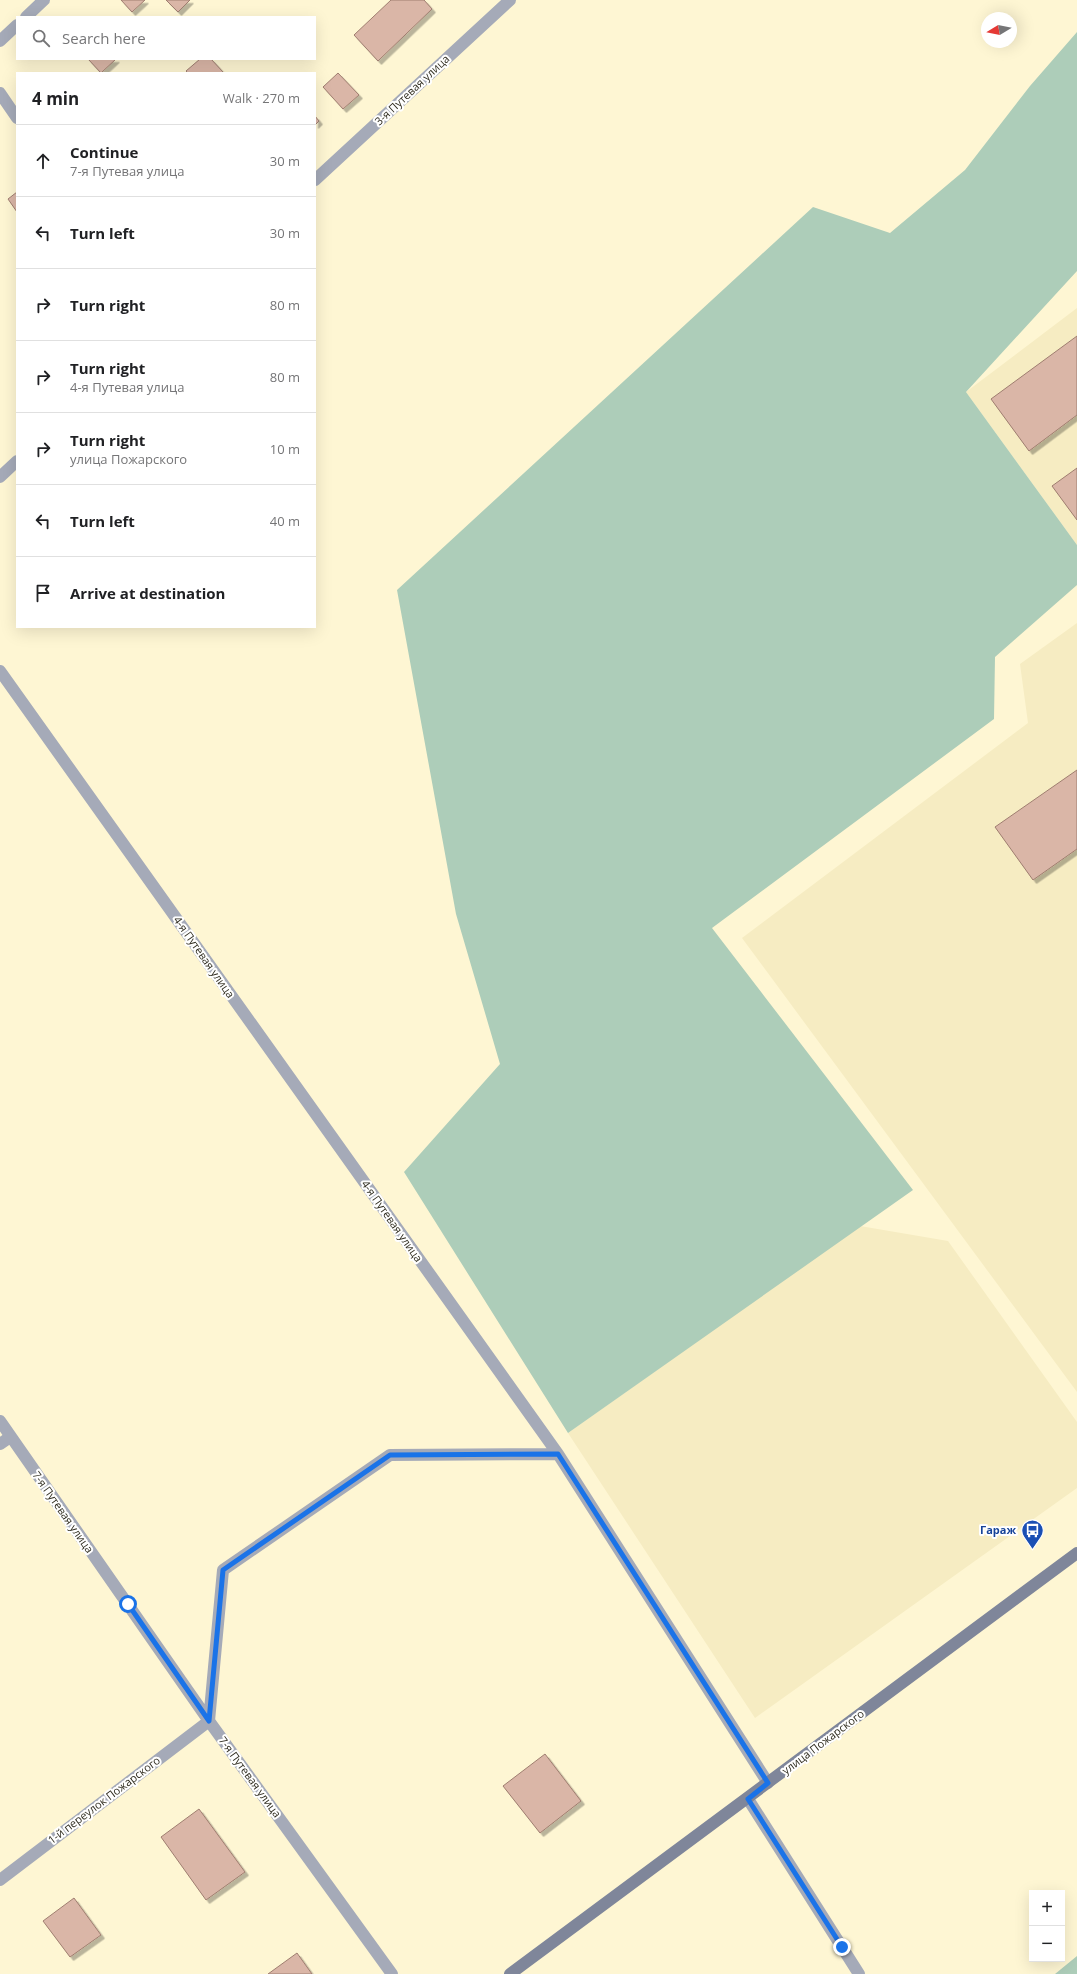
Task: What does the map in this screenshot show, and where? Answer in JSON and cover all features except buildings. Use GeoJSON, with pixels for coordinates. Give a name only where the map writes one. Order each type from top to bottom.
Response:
{"type":"FeatureCollection","features":[{"type":"Feature","properties":{"kind":"street"},"geometry":{"type":"LineString","coordinates":[[27,16],[44,0]]}},
{"type":"Feature","properties":{"kind":"street","name":"3-я Путевая улица"},"geometry":{"type":"LineString","coordinates":[[316,179],[510,0]]}},
{"type":"Feature","properties":{"kind":"street"},"geometry":{"type":"LineString","coordinates":[[0,40],[16,26]]}},
{"type":"Feature","properties":{"kind":"street"},"geometry":{"type":"LineString","coordinates":[[0,92],[16,116]]}},
{"type":"Feature","properties":{"kind":"street"},"geometry":{"type":"LineString","coordinates":[[0,477],[16,462]]}},
{"type":"Feature","properties":{"kind":"street","name":"4-я Путевая улица"},"geometry":{"type":"LineString","coordinates":[[0,671],[558,1454],[768,1783]]}},
{"type":"Feature","properties":{"kind":"street","name":"7-я Путевая улица"},"geometry":{"type":"LineString","coordinates":[[0,1421],[209,1721],[392,1974]]}},
{"type":"Feature","properties":{"kind":"street"},"geometry":{"type":"LineString","coordinates":[[0,1444],[10,1437]]}},
{"type":"Feature","properties":{"kind":"street"},"geometry":{"type":"LineString","coordinates":[[209,1721],[223,1570],[390,1455],[558,1454]]}},
{"type":"Feature","properties":{"kind":"street","name":"улица Пожарского"},"geometry":{"type":"LineString","coordinates":[[510,1974],[748,1799],[1077,1553]]}},
{"type":"Feature","properties":{"kind":"street","name":"1-й переулок Пожарского"},"geometry":{"type":"LineString","coordinates":[[0,1880],[209,1721]]}},
{"type":"Feature","properties":{"kind":"street"},"geometry":{"type":"LineString","coordinates":[[748,1799],[859,1974]]}},
{"type":"Feature","properties":{"kind":"shaded area"},"geometry":{"type":"Polygon","coordinates":[[[1077,308],[1077,545],[966,392],[1077,308]]]}},
{"type":"Feature","properties":{"kind":"shaded area"},"geometry":{"type":"Polygon","coordinates":[[[1077,623],[1077,1392],[742,938],[1028,723],[1020,664],[1077,623]]]}},
{"type":"Feature","properties":{"kind":"shaded area"},"geometry":{"type":"Polygon","coordinates":[[[860,1226],[948,1241],[1077,1422],[1077,1488],[755,1718],[568,1433],[860,1226]]]}},
{"type":"Feature","properties":{"kind":"green space"},"geometry":{"type":"Polygon","coordinates":[[[1077,32],[1077,271],[966,392],[1077,545],[1077,585],[995,657],[994,719],[712,928],[913,1190],[568,1433],[404,1172],[500,1064],[456,914],[397,590],[813,207],[890,233],[965,170],[1030,86],[1077,32]]]}},
{"type":"Feature","properties":{"kind":"green space"},"geometry":{"type":"Polygon","coordinates":[[[1077,1956],[1077,1974],[1055,1974],[1077,1956]]]}},
{"type":"Feature","properties":{"kind":"place","name":"Гараж"},"geometry":{"type":"Point","coordinates":[1032,1550]}},
{"type":"Feature","properties":{"kind":"route"},"geometry":{"type":"LineString","coordinates":[[128,1604],[209,1721],[223,1570],[390,1455],[558,1454],[768,1783],[748,1799],[842,1947]]}}]}
